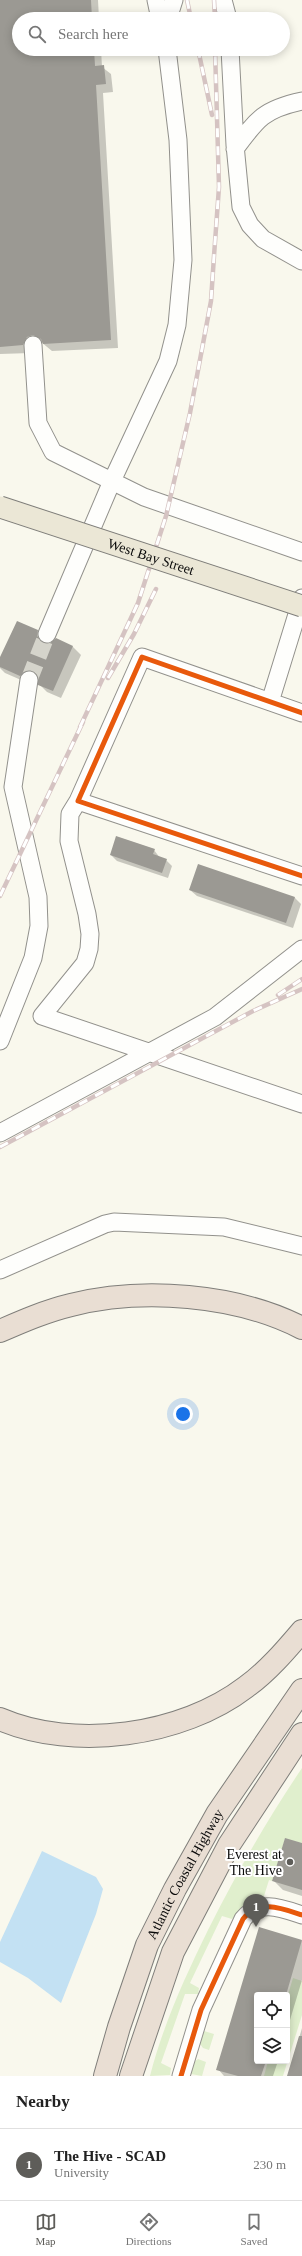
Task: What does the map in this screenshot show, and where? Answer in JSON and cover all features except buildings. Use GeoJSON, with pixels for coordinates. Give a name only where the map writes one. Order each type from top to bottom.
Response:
{"type":"FeatureCollection","features":[{"type":"Feature","properties":{"kind":"highway"},"geometry":{"type":"LineString","coordinates":[[0,1331],[34,1316],[71,1305],[114,1297],[150,1296],[227,1303],[259,1310],[302,1328]]}},
{"type":"Feature","properties":{"kind":"highway"},"geometry":{"type":"LineString","coordinates":[[0,1719],[18,1727],[59,1736],[113,1736],[162,1726],[204,1711],[246,1688],[278,1658],[302,1631]]}},
{"type":"Feature","properties":{"kind":"highway","name":"Atlantic Coastal Highway"},"geometry":{"type":"LineString","coordinates":[[105,2076],[119,2027],[147,1945],[175,1889],[217,1814],[302,1690]]}},
{"type":"Feature","properties":{"kind":"highway","name":"Atlantic Coastal Highway"},"geometry":{"type":"LineString","coordinates":[[131,2076],[173,1952],[229,1845],[302,1734]]}},
{"type":"Feature","properties":{"kind":"main road","name":"West Bay Street"},"geometry":{"type":"LineString","coordinates":[[0,507],[302,606]]}},
{"type":"Feature","properties":{"kind":"street"},"geometry":{"type":"LineString","coordinates":[[156,0],[159,12]]}},
{"type":"Feature","properties":{"kind":"street"},"geometry":{"type":"LineString","coordinates":[[170,12],[174,0]]}},
{"type":"Feature","properties":{"kind":"street"},"geometry":{"type":"LineString","coordinates":[[224,0],[227,12]]}},
{"type":"Feature","properties":{"kind":"street"},"geometry":{"type":"LineString","coordinates":[[47,634],[112,481],[168,361],[180,304],[183,260],[178,140],[167,56]]}},
{"type":"Feature","properties":{"kind":"street"},"geometry":{"type":"LineString","coordinates":[[230,56],[235,149],[241,207],[250,225],[263,239],[302,261]]}},
{"type":"Feature","properties":{"kind":"street"},"geometry":{"type":"LineString","coordinates":[[235,149],[260,117],[279,106],[302,101]]}},
{"type":"Feature","properties":{"kind":"street"},"geometry":{"type":"LineString","coordinates":[[33,345],[38,423],[53,452],[144,497],[302,552]]}},
{"type":"Feature","properties":{"kind":"street"},"geometry":{"type":"LineString","coordinates":[[270,702],[296,635],[302,598]]}},
{"type":"Feature","properties":{"kind":"street"},"geometry":{"type":"LineString","coordinates":[[302,713],[142,657],[78,801],[70,814],[69,841],[87,914],[90,934],[89,949],[85,963],[42,1016],[302,1104]]}},
{"type":"Feature","properties":{"kind":"street"},"geometry":{"type":"LineString","coordinates":[[0,1041],[33,958],[39,926],[38,897],[13,787],[29,680]]}},
{"type":"Feature","properties":{"kind":"street"},"geometry":{"type":"LineString","coordinates":[[78,801],[302,876]]}},
{"type":"Feature","properties":{"kind":"street"},"geometry":{"type":"LineString","coordinates":[[0,1133],[215,1017],[302,949]]}},
{"type":"Feature","properties":{"kind":"street"},"geometry":{"type":"LineString","coordinates":[[0,1270],[105,1224],[114,1222],[224,1227],[302,1246]]}},
{"type":"Feature","properties":{"kind":"street"},"geometry":{"type":"LineString","coordinates":[[181,2076],[201,2010],[243,1919],[248,1912],[256,1908],[272,1906],[302,1914]]}},
{"type":"Feature","properties":{"kind":"green space"},"geometry":{"type":"Polygon","coordinates":[[[302,1768],[302,1843],[285,1839],[272,1881],[269,1880],[264,1896],[247,1901],[232,1919],[222,1916],[190,1983],[199,1988],[198,1994],[185,1994],[161,2063],[171,2068],[170,2075],[150,2076],[161,2038],[175,2002],[208,1930],[252,1848],[276,1807],[302,1768]]]}},
{"type":"Feature","properties":{"kind":"green space"},"geometry":{"type":"Polygon","coordinates":[[[293,1978],[302,1981],[302,2015],[290,2054],[290,1992],[293,1978]]]}},
{"type":"Feature","properties":{"kind":"green space"},"geometry":{"type":"Polygon","coordinates":[[[204,2031],[214,2034],[209,2050],[203,2048],[200,2044],[204,2031]]]}},
{"type":"Feature","properties":{"kind":"green space"},"geometry":{"type":"Polygon","coordinates":[[[198,2059],[206,2062],[202,2076],[191,2074],[194,2062],[198,2059]]]}},
{"type":"Feature","properties":{"kind":"green space"},"geometry":{"type":"Polygon","coordinates":[[[267,2064],[287,2064],[283,2076],[264,2076],[267,2064]]]}},
{"type":"Feature","properties":{"kind":"water"},"geometry":{"type":"Polygon","coordinates":[[[42,1851],[96,1877],[103,1889],[96,1914],[61,2003],[28,1978],[0,1962],[0,1942],[42,1851]]]}},
{"type":"Feature","properties":{"kind":"tunnel"},"geometry":{"type":"LineString","coordinates":[[29,680],[47,634]]}},
{"type":"Feature","properties":{"kind":"railway"},"geometry":{"type":"LineString","coordinates":[[187,0],[190,12]]}},
{"type":"Feature","properties":{"kind":"railway"},"geometry":{"type":"LineString","coordinates":[[214,0],[215,12]]}},
{"type":"Feature","properties":{"kind":"railway"},"geometry":{"type":"LineString","coordinates":[[199,56],[212,115]]}},
{"type":"Feature","properties":{"kind":"railway"},"geometry":{"type":"LineString","coordinates":[[80,727],[138,603],[166,516],[190,413],[211,301],[219,187],[215,56]]}},
{"type":"Feature","properties":{"kind":"railway"},"geometry":{"type":"LineString","coordinates":[[108,678],[134,634],[156,589]]}},
{"type":"Feature","properties":{"kind":"railway"},"geometry":{"type":"LineString","coordinates":[[0,896],[83,722]]}},
{"type":"Feature","properties":{"kind":"railway"},"geometry":{"type":"LineString","coordinates":[[278,995],[302,979]]}},
{"type":"Feature","properties":{"kind":"railway"},"geometry":{"type":"LineString","coordinates":[[0,1147],[253,1011],[302,989]]}},
{"type":"Feature","properties":{"kind":"cycle path"},"geometry":{"type":"LineString","coordinates":[[302,713],[142,657],[78,801],[302,876]]}},
{"type":"Feature","properties":{"kind":"cycle path"},"geometry":{"type":"LineString","coordinates":[[181,2076],[201,2010],[243,1919],[249,1913],[263,1907],[278,1908],[302,1915]]}},
{"type":"Feature","properties":{"kind":"place","name":"Everest at The Hive"},"geometry":{"type":"Point","coordinates":[290,1862]}},
{"type":"Feature","properties":{"kind":"place","name":"The Hive - SCAD"},"geometry":{"type":"Point","coordinates":[256,1927]}}]}
